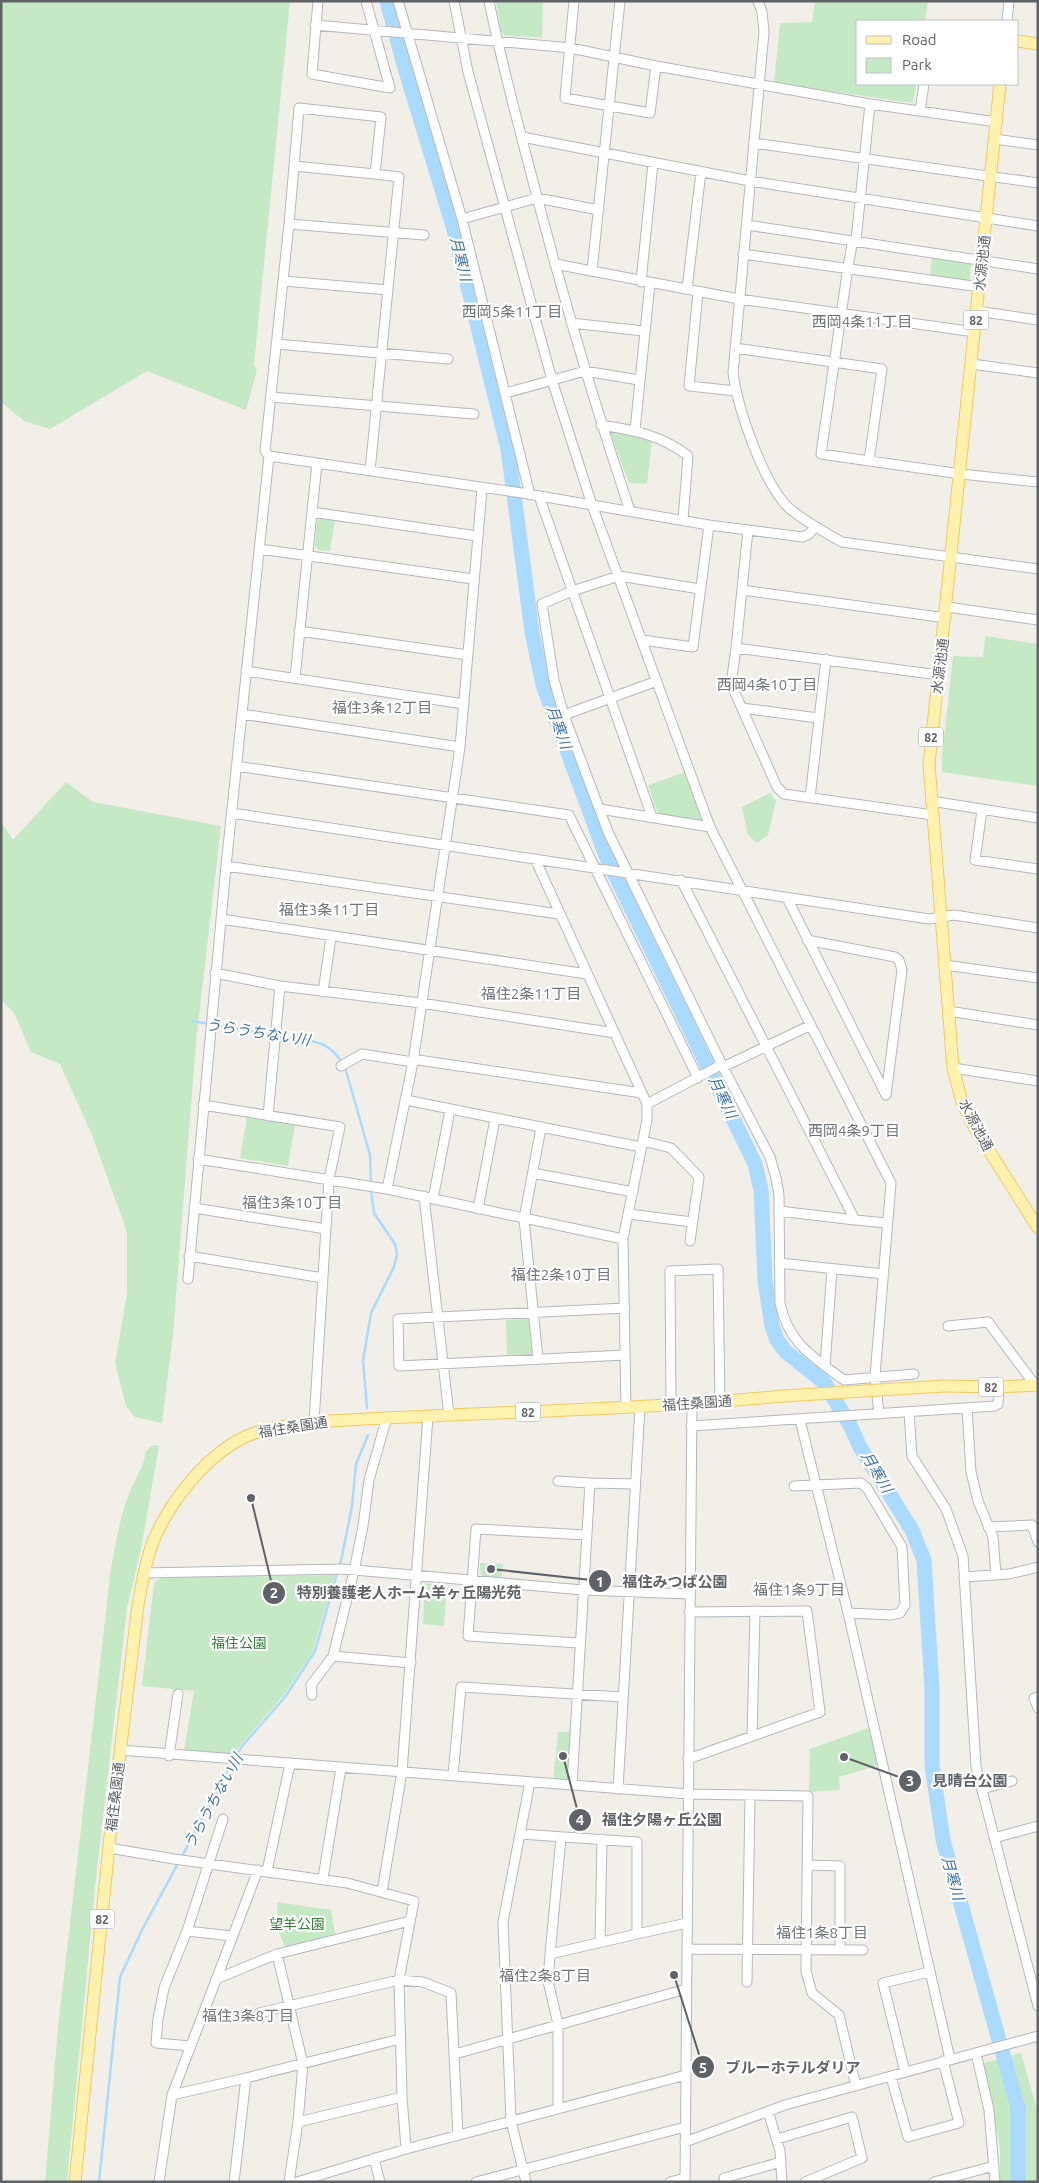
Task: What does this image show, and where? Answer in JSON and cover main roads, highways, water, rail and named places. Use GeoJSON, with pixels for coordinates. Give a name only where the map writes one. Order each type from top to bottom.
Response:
{"type":"FeatureCollection","features":[{"type":"Feature","properties":{"kind":"main road"},"geometry":{"type":"LineString","coordinates":[[1019,41],[1038,44]]}},
{"type":"Feature","properties":{"kind":"main road","name":"水源池通"},"geometry":{"type":"LineString","coordinates":[[1000,85],[961,474],[929,764],[953,1068],[962,1102],[974,1127],[1038,1228]]}},
{"type":"Feature","properties":{"kind":"main road","name":"福住桑園通"},"geometry":{"type":"LineString","coordinates":[[75,2182],[120,1750],[144,1573],[153,1542],[165,1519],[192,1479],[207,1461],[247,1436],[294,1424],[314,1422],[626,1408],[944,1386],[999,1387],[1036,1385]]}},
{"type":"Feature","properties":{"kind":"waterway","name":"月寒川"},"geometry":{"type":"LineString","coordinates":[[387,1],[404,65],[453,226],[508,449],[532,632],[543,685],[606,856],[755,1164],[761,1190],[765,1281],[772,1326],[777,1340],[786,1352],[824,1382],[850,1425],[860,1447],[912,1530],[924,1560],[932,1689],[932,1765],[943,1840],[1018,2108],[1018,2182]]}},
{"type":"Feature","properties":{"kind":"waterway","name":"うらうちない川"},"geometry":{"type":"LineString","coordinates":[[193,1021],[209,1024]]}},
{"type":"Feature","properties":{"kind":"waterway","name":"うらうちない川"},"geometry":{"type":"LineString","coordinates":[[214,1025],[273,1035]]}},
{"type":"Feature","properties":{"kind":"waterway","name":"うらうちない川"},"geometry":{"type":"LineString","coordinates":[[278,1036],[309,1040],[324,1045],[338,1057],[345,1067],[370,1155],[371,1184]]}},
{"type":"Feature","properties":{"kind":"waterway","name":"うらうちない川"},"geometry":{"type":"LineString","coordinates":[[367,1408],[363,1361],[371,1313],[394,1267],[397,1254],[395,1244],[374,1213],[371,1190]]}},
{"type":"Feature","properties":{"kind":"waterway","name":"うらうちない川"},"geometry":{"type":"LineString","coordinates":[[236,1757],[242,1746],[285,1697],[315,1651],[342,1556],[352,1506],[356,1464],[368,1435]]}},
{"type":"Feature","properties":{"kind":"waterway","name":"うらうちない川"},"geometry":{"type":"LineString","coordinates":[[99,2182],[120,1977],[143,1928],[233,1762]]}},
{"type":"Feature","properties":{"kind":"place","name":"特別養護老人ホーム羊ヶ丘陽光苑"},"geometry":{"type":"Point","coordinates":[251,1498]}},
{"type":"Feature","properties":{"kind":"place","name":"福住みつば公園"},"geometry":{"type":"Point","coordinates":[491,1569]}},
{"type":"Feature","properties":{"kind":"place","name":"福住夕陽ヶ丘公園"},"geometry":{"type":"Point","coordinates":[563,1756]}},
{"type":"Feature","properties":{"kind":"place","name":"見晴台公園"},"geometry":{"type":"Point","coordinates":[844,1757]}},
{"type":"Feature","properties":{"kind":"place","name":"ブルーホテルダリア"},"geometry":{"type":"Point","coordinates":[674,1975]}},
{"type":"Feature","properties":{"kind":"district","name":"西岡5条11丁目"},"geometry":{"type":"Point","coordinates":[512,311]}},
{"type":"Feature","properties":{"kind":"district","name":"西岡4条11丁目"},"geometry":{"type":"Point","coordinates":[862,321]}},
{"type":"Feature","properties":{"kind":"district","name":"西岡4条10丁目"},"geometry":{"type":"Point","coordinates":[767,684]}},
{"type":"Feature","properties":{"kind":"district","name":"福住3条12丁目"},"geometry":{"type":"Point","coordinates":[382,707]}},
{"type":"Feature","properties":{"kind":"district","name":"福住3条11丁目"},"geometry":{"type":"Point","coordinates":[329,909]}},
{"type":"Feature","properties":{"kind":"district","name":"福住2条11丁目"},"geometry":{"type":"Point","coordinates":[531,993]}},
{"type":"Feature","properties":{"kind":"district","name":"西岡4条9丁目"},"geometry":{"type":"Point","coordinates":[854,1130]}},
{"type":"Feature","properties":{"kind":"district","name":"福住3条10丁目"},"geometry":{"type":"Point","coordinates":[292,1202]}},
{"type":"Feature","properties":{"kind":"district","name":"福住2条10丁目"},"geometry":{"type":"Point","coordinates":[561,1274]}},
{"type":"Feature","properties":{"kind":"district","name":"福住1条9丁目"},"geometry":{"type":"Point","coordinates":[799,1589]}},
{"type":"Feature","properties":{"kind":"district","name":"福住1条8丁目"},"geometry":{"type":"Point","coordinates":[822,1932]}},
{"type":"Feature","properties":{"kind":"district","name":"福住2条8丁目"},"geometry":{"type":"Point","coordinates":[545,1975]}},
{"type":"Feature","properties":{"kind":"district","name":"福住3条8丁目"},"geometry":{"type":"Point","coordinates":[248,2015]}},
{"type":"Feature","properties":{"kind":"park label","name":"福住公園"},"geometry":{"type":"Point","coordinates":[239,1643]}},
{"type":"Feature","properties":{"kind":"park label","name":"望羊公園"},"geometry":{"type":"Point","coordinates":[297,1924]}}]}
